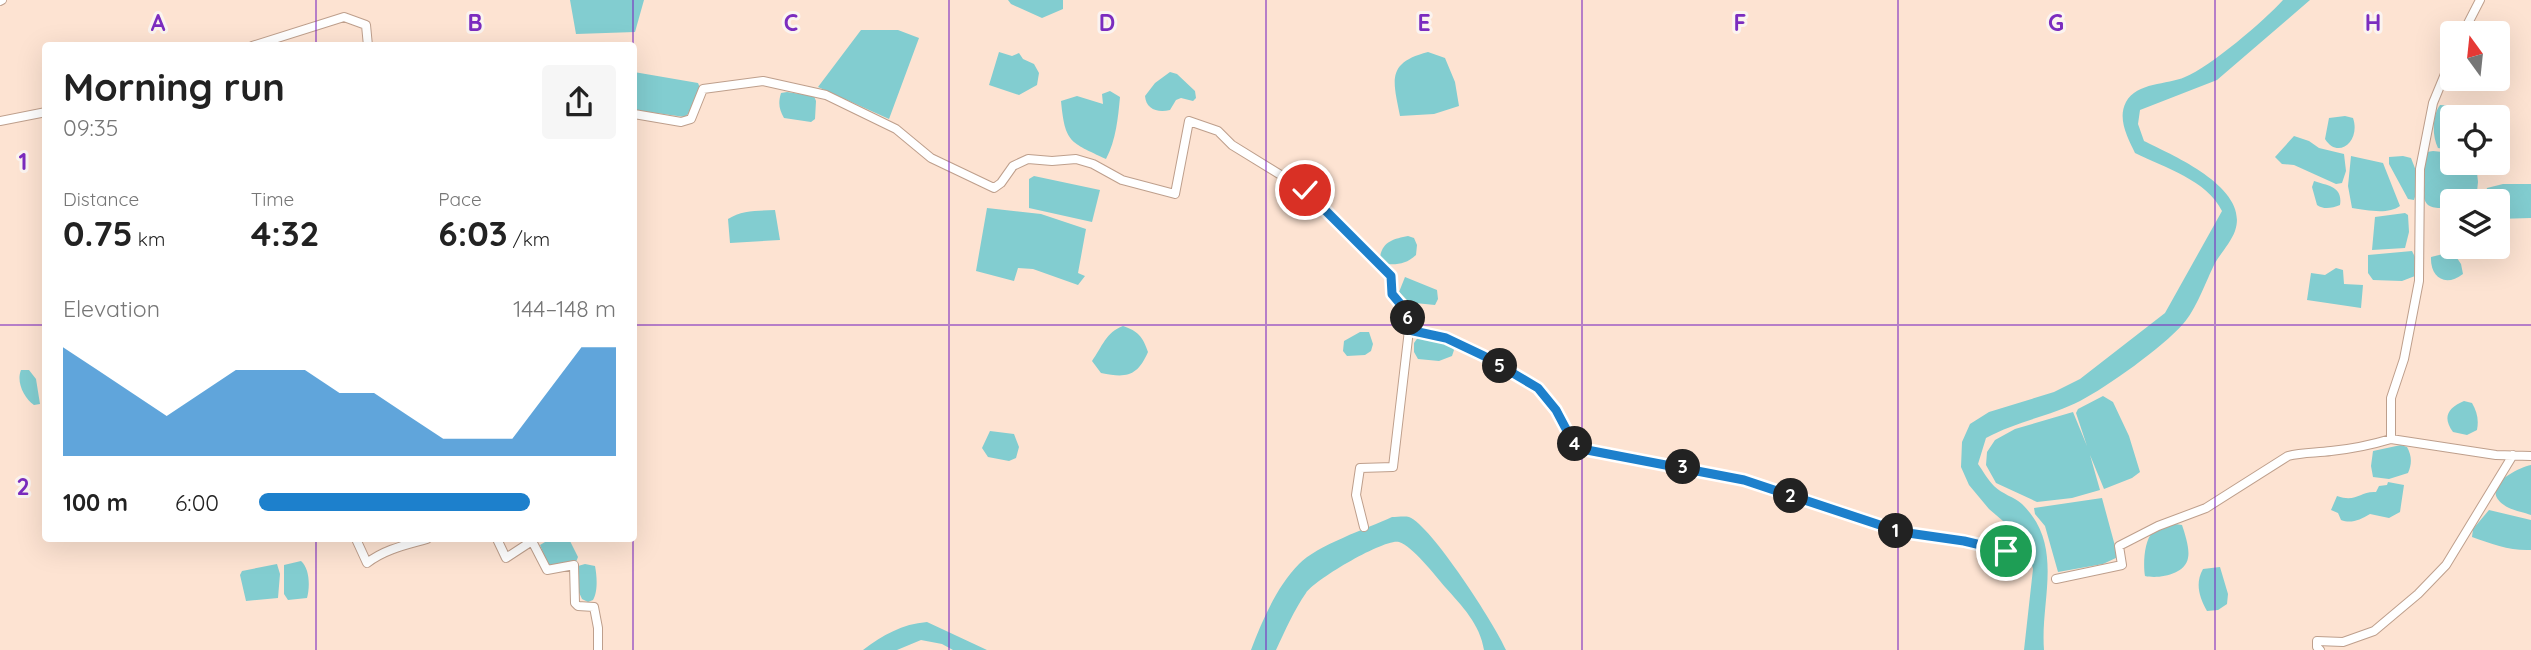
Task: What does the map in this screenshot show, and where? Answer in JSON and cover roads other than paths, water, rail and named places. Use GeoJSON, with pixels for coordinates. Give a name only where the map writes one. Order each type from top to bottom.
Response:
{"type":"FeatureCollection","features":[{"type":"Feature","properties":{"kind":"street"},"geometry":{"type":"LineString","coordinates":[[2469,21],[2480,0]]}},
{"type":"Feature","properties":{"kind":"street"},"geometry":{"type":"LineString","coordinates":[[262,42],[344,17],[366,25],[368,42]]}},
{"type":"Feature","properties":{"kind":"street"},"geometry":{"type":"LineString","coordinates":[[637,115],[681,122],[691,119],[703,89],[763,81],[826,95],[896,129],[931,159],[994,188],[1013,166],[1028,159],[1076,159],[1093,163],[1122,180],[1175,194],[1189,121],[1218,131],[1232,145],[1305,190],[1391,276],[1392,294],[1408,313],[1409,330],[1393,467],[1360,468],[1356,495],[1364,527]]}},
{"type":"Feature","properties":{"kind":"street"},"geometry":{"type":"LineString","coordinates":[[2391,439],[2391,398],[2404,359],[2419,281],[2420,169],[2433,103],[2440,86]]}},
{"type":"Feature","properties":{"kind":"street"},"geometry":{"type":"LineString","coordinates":[[0,121],[42,113]]}},
{"type":"Feature","properties":{"kind":"street"},"geometry":{"type":"LineString","coordinates":[[1409,330],[1446,338],[1484,356],[1538,388],[1556,410],[1574,444],[1587,450],[1744,480],[1901,532],[1964,541],[2006,551],[2014,570]]}},
{"type":"Feature","properties":{"kind":"street"},"geometry":{"type":"LineString","coordinates":[[2056,579],[2122,565],[2119,546],[2158,526],[2206,508],[2288,456],[2302,452],[2367,446],[2391,439],[2496,455],[2531,456]]}},
{"type":"Feature","properties":{"kind":"street"},"geometry":{"type":"LineString","coordinates":[[2320,650],[2317,641],[2343,642],[2374,631],[2418,594],[2446,565],[2513,455]]}},
{"type":"Feature","properties":{"kind":"street"},"geometry":{"type":"LineString","coordinates":[[357,542],[367,563],[396,547],[415,542]]}},
{"type":"Feature","properties":{"kind":"street"},"geometry":{"type":"LineString","coordinates":[[498,542],[506,558],[530,542]]}},
{"type":"Feature","properties":{"kind":"street"},"geometry":{"type":"LineString","coordinates":[[533,542],[547,570],[574,565],[575,603],[578,606],[594,607],[598,650]]}},
{"type":"Feature","properties":{"kind":"water"},"geometry":{"type":"Polygon","coordinates":[[[570,0],[644,0],[635,32],[576,34],[570,0]]]}},
{"type":"Feature","properties":{"kind":"water"},"geometry":{"type":"Polygon","coordinates":[[[1008,0],[1063,0],[1063,9],[1042,18],[1011,4],[1008,0]]]}},
{"type":"Feature","properties":{"kind":"water"},"geometry":{"type":"Polygon","coordinates":[[[2283,0],[2310,0],[2217,80],[2140,110],[2138,124],[2144,141],[2206,176],[2221,188],[2237,215],[2235,231],[2215,263],[2188,318],[2149,355],[2091,395],[1986,438],[1978,464],[1994,486],[2022,504],[2035,520],[2047,555],[2044,650],[2024,650],[2033,569],[2028,549],[2017,533],[1989,509],[1969,485],[1961,467],[1962,442],[1970,424],[1989,412],[2054,392],[2080,379],[2165,313],[2222,211],[2215,200],[2196,183],[2135,153],[2124,128],[2126,102],[2145,87],[2178,80],[2196,72],[2250,31],[2283,0]]]}},
{"type":"Feature","properties":{"kind":"water"},"geometry":{"type":"Polygon","coordinates":[[[861,30],[898,30],[919,38],[889,119],[818,87],[861,30]]]}},
{"type":"Feature","properties":{"kind":"water"},"geometry":{"type":"Polygon","coordinates":[[[999,52],[1012,56],[1019,53],[1023,59],[1034,64],[1039,73],[1037,85],[1019,95],[989,85],[999,52]]]}},
{"type":"Feature","properties":{"kind":"water"},"geometry":{"type":"Polygon","coordinates":[[[1428,52],[1445,58],[1455,82],[1459,106],[1434,114],[1400,116],[1395,83],[1399,68],[1414,56],[1428,52]]]}},
{"type":"Feature","properties":{"kind":"water"},"geometry":{"type":"Polygon","coordinates":[[[1170,72],[1177,74],[1195,91],[1196,98],[1193,101],[1181,98],[1176,100],[1170,110],[1153,109],[1145,96],[1155,83],[1170,72]]]}},
{"type":"Feature","properties":{"kind":"water"},"geometry":{"type":"Polygon","coordinates":[[[637,73],[698,83],[700,92],[697,101],[685,117],[637,110],[637,73]]]}},
{"type":"Feature","properties":{"kind":"water"},"geometry":{"type":"Polygon","coordinates":[[[1110,91],[1120,97],[1114,137],[1106,159],[1084,149],[1072,139],[1065,125],[1061,101],[1077,96],[1103,104],[1102,94],[1110,91]]]}},
{"type":"Feature","properties":{"kind":"water"},"geometry":{"type":"Polygon","coordinates":[[[781,93],[814,96],[815,119],[811,122],[784,118],[780,100],[781,93]]]}},
{"type":"Feature","properties":{"kind":"water"},"geometry":{"type":"Polygon","coordinates":[[[2440,105],[2440,148],[2434,132],[2440,105]]]}},
{"type":"Feature","properties":{"kind":"water"},"geometry":{"type":"Polygon","coordinates":[[[2329,118],[2353,118],[2354,134],[2347,145],[2336,148],[2325,139],[2329,118]]]}},
{"type":"Feature","properties":{"kind":"water"},"geometry":{"type":"Polygon","coordinates":[[[2294,136],[2319,148],[2344,154],[2346,171],[2342,183],[2336,184],[2294,165],[2282,164],[2275,157],[2294,136]]]}},
{"type":"Feature","properties":{"kind":"water"},"geometry":{"type":"Polygon","coordinates":[[[2427,152],[2440,152],[2440,175],[2477,175],[2477,189],[2440,189],[2440,208],[2428,205],[2423,195],[2427,152]]]}},
{"type":"Feature","properties":{"kind":"water"},"geometry":{"type":"Polygon","coordinates":[[[2351,156],[2383,163],[2400,206],[2383,211],[2352,208],[2348,186],[2351,156]]]}},
{"type":"Feature","properties":{"kind":"water"},"geometry":{"type":"Polygon","coordinates":[[[2389,157],[2411,158],[2420,181],[2414,200],[2408,199],[2389,164],[2389,157]]]}},
{"type":"Feature","properties":{"kind":"water"},"geometry":{"type":"Polygon","coordinates":[[[1034,176],[1100,190],[1092,222],[1029,208],[1029,179],[1034,176]]]}},
{"type":"Feature","properties":{"kind":"water"},"geometry":{"type":"Polygon","coordinates":[[[2314,181],[2337,190],[2340,205],[2322,208],[2317,205],[2312,187],[2314,181]]]}},
{"type":"Feature","properties":{"kind":"water"},"geometry":{"type":"Polygon","coordinates":[[[2503,184],[2531,184],[2531,218],[2510,219],[2510,189],[2487,188],[2503,184]]]}},
{"type":"Feature","properties":{"kind":"water"},"geometry":{"type":"Polygon","coordinates":[[[987,208],[1041,214],[1086,229],[1078,273],[1085,276],[1078,285],[1033,269],[1018,268],[1014,281],[976,271],[987,208]]]}},
{"type":"Feature","properties":{"kind":"water"},"geometry":{"type":"Polygon","coordinates":[[[775,210],[780,240],[730,243],[728,219],[745,212],[775,210]]]}},
{"type":"Feature","properties":{"kind":"water"},"geometry":{"type":"Polygon","coordinates":[[[2405,213],[2408,215],[2409,232],[2405,248],[2372,250],[2375,217],[2405,213]]]}},
{"type":"Feature","properties":{"kind":"water"},"geometry":{"type":"Polygon","coordinates":[[[1408,236],[1414,238],[1417,245],[1416,255],[1402,263],[1385,264],[1380,258],[1386,244],[1408,236]]]}},
{"type":"Feature","properties":{"kind":"water"},"geometry":{"type":"Polygon","coordinates":[[[2412,251],[2415,257],[2415,276],[2402,281],[2373,280],[2368,273],[2368,255],[2412,251]]]}},
{"type":"Feature","properties":{"kind":"water"},"geometry":{"type":"Polygon","coordinates":[[[2440,255],[2440,259],[2458,259],[2463,274],[2450,280],[2440,278],[2433,270],[2431,257],[2440,255]]]}},
{"type":"Feature","properties":{"kind":"water"},"geometry":{"type":"Polygon","coordinates":[[[2336,268],[2343,270],[2344,284],[2363,285],[2361,308],[2307,300],[2311,273],[2325,275],[2336,268]]]}},
{"type":"Feature","properties":{"kind":"water"},"geometry":{"type":"Polygon","coordinates":[[[1405,277],[1437,290],[1438,299],[1435,305],[1408,301],[1399,292],[1405,277]]]}},
{"type":"Feature","properties":{"kind":"water"},"geometry":{"type":"Polygon","coordinates":[[[1123,326],[1139,335],[1148,352],[1140,367],[1130,374],[1101,373],[1092,361],[1108,336],[1123,326]]]}},
{"type":"Feature","properties":{"kind":"water"},"geometry":{"type":"Polygon","coordinates":[[[1360,332],[1369,332],[1373,344],[1371,351],[1365,355],[1347,356],[1343,351],[1344,341],[1360,332]]]}},
{"type":"Feature","properties":{"kind":"water"},"geometry":{"type":"Polygon","coordinates":[[[1419,336],[1449,343],[1454,350],[1452,356],[1439,361],[1418,359],[1414,352],[1414,343],[1419,336]]]}},
{"type":"Feature","properties":{"kind":"water"},"geometry":{"type":"Polygon","coordinates":[[[21,370],[29,370],[36,379],[40,404],[34,405],[24,394],[20,385],[21,370]]]}},
{"type":"Feature","properties":{"kind":"water"},"geometry":{"type":"Polygon","coordinates":[[[2103,396],[2113,402],[2129,436],[2140,472],[2104,489],[2090,455],[2100,490],[2072,498],[2037,502],[1996,483],[1986,465],[1987,452],[1995,440],[2015,429],[2073,412],[2087,446],[2076,413],[2078,409],[2103,396]]]}},
{"type":"Feature","properties":{"kind":"water"},"geometry":{"type":"Polygon","coordinates":[[[2464,401],[2472,403],[2478,419],[2477,430],[2467,435],[2453,432],[2447,417],[2454,407],[2464,401]]]}},
{"type":"Feature","properties":{"kind":"water"},"geometry":{"type":"Polygon","coordinates":[[[990,431],[1014,434],[1019,447],[1016,458],[1009,461],[988,457],[982,448],[990,431]]]}},
{"type":"Feature","properties":{"kind":"water"},"geometry":{"type":"Polygon","coordinates":[[[2401,445],[2407,447],[2410,454],[2408,473],[2389,479],[2373,477],[2373,451],[2401,445]]]}},
{"type":"Feature","properties":{"kind":"water"},"geometry":{"type":"Polygon","coordinates":[[[2531,465],[2531,515],[2507,507],[2497,499],[2496,492],[2502,480],[2509,474],[2531,465]]]}},
{"type":"Feature","properties":{"kind":"water"},"geometry":{"type":"Polygon","coordinates":[[[2388,482],[2404,485],[2400,512],[2389,518],[2370,514],[2348,522],[2341,520],[2338,513],[2331,510],[2337,496],[2354,498],[2376,492],[2379,486],[2387,485],[2388,482]]]}},
{"type":"Feature","properties":{"kind":"water"},"geometry":{"type":"Polygon","coordinates":[[[2102,498],[2118,557],[2103,564],[2058,572],[2045,526],[2035,514],[2034,508],[2102,498]]]}},
{"type":"Feature","properties":{"kind":"water"},"geometry":{"type":"Polygon","coordinates":[[[2489,510],[2531,520],[2531,550],[2508,548],[2472,537],[2473,529],[2489,510]]]}},
{"type":"Feature","properties":{"kind":"water"},"geometry":{"type":"Polygon","coordinates":[[[1392,517],[1409,517],[1432,538],[1477,599],[1506,650],[1484,650],[1479,632],[1464,608],[1417,555],[1399,542],[1380,546],[1322,579],[1306,593],[1276,650],[1251,650],[1277,593],[1299,564],[1330,544],[1392,517]]]}},
{"type":"Feature","properties":{"kind":"water"},"geometry":{"type":"Polygon","coordinates":[[[2175,524],[2182,525],[2186,537],[2186,564],[2177,572],[2157,577],[2145,576],[2145,553],[2150,536],[2158,529],[2175,524]]]}},
{"type":"Feature","properties":{"kind":"water"},"geometry":{"type":"Polygon","coordinates":[[[545,542],[570,542],[578,557],[576,562],[549,567],[540,545],[545,542]]]}},
{"type":"Feature","properties":{"kind":"water"},"geometry":{"type":"Polygon","coordinates":[[[301,561],[308,578],[307,598],[288,600],[284,594],[284,565],[301,561]]]}},
{"type":"Feature","properties":{"kind":"water"},"geometry":{"type":"Polygon","coordinates":[[[277,564],[280,574],[278,598],[246,601],[240,575],[242,571],[277,564]]]}},
{"type":"Feature","properties":{"kind":"water"},"geometry":{"type":"Polygon","coordinates":[[[578,566],[595,566],[596,574],[595,597],[588,602],[582,599],[577,588],[578,566]]]}},
{"type":"Feature","properties":{"kind":"water"},"geometry":{"type":"Polygon","coordinates":[[[2220,567],[2228,594],[2227,604],[2218,610],[2207,611],[2199,590],[2199,580],[2203,569],[2220,567]]]}},
{"type":"Feature","properties":{"kind":"water"},"geometry":{"type":"Polygon","coordinates":[[[927,622],[987,650],[953,650],[942,644],[921,640],[897,650],[863,650],[893,631],[927,622]]]}}]}
